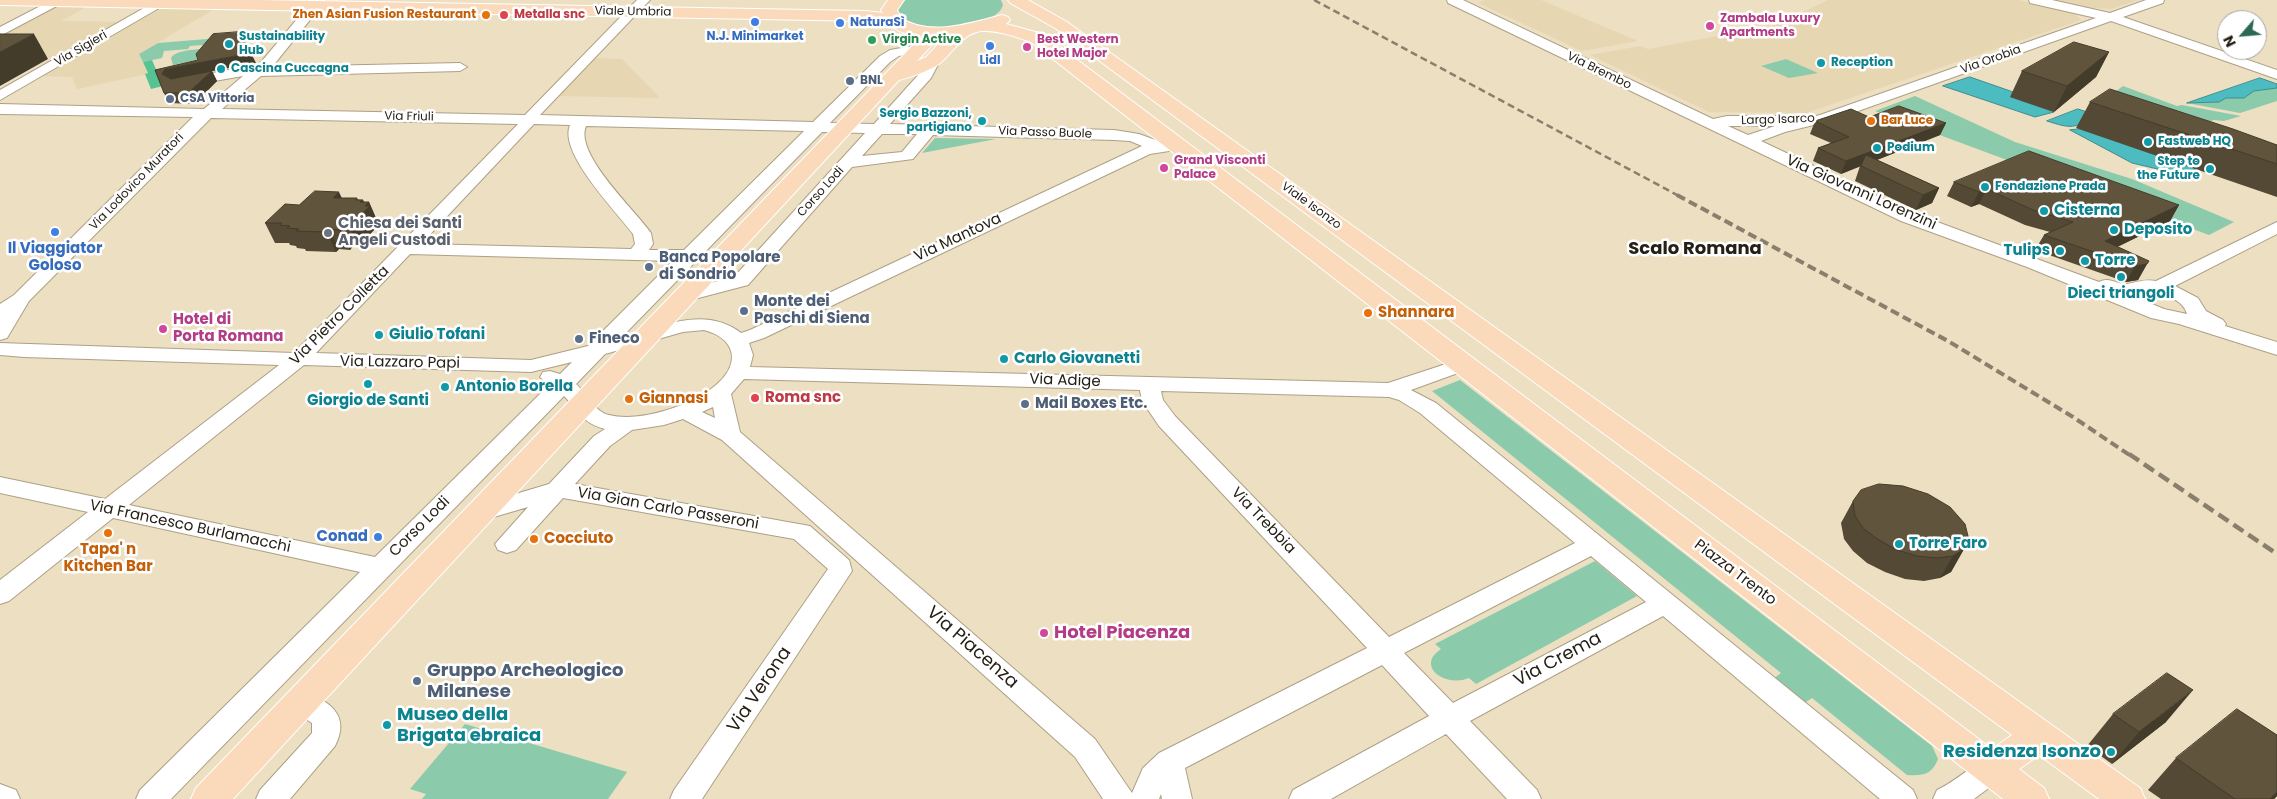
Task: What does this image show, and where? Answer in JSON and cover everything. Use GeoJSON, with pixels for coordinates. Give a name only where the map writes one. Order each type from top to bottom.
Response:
{"type":"FeatureCollection","features":[{"type":"Feature","properties":{"kind":"main road","name":"Viale Umbria"},"geometry":{"type":"LineString","coordinates":[[0,0],[318,3],[632,12],[866,16],[893,8]]}},
{"type":"Feature","properties":{"kind":"main road"},"geometry":{"type":"LineString","coordinates":[[806,0],[893,8],[904,26],[919,30],[943,32],[967,30],[1001,21],[1010,14],[1014,6],[1012,0]]}},
{"type":"Feature","properties":{"kind":"main road","name":"Viale Isonzo"},"geometry":{"type":"LineString","coordinates":[[1016,0],[1061,25],[1505,347]]}},
{"type":"Feature","properties":{"kind":"main road"},"geometry":{"type":"LineString","coordinates":[[986,26],[1012,30],[1037,38],[1170,148],[1451,370],[1505,347],[2127,799]]}},
{"type":"Feature","properties":{"kind":"main road"},"geometry":{"type":"LineString","coordinates":[[918,49],[927,38],[926,34],[919,30]]}},
{"type":"Feature","properties":{"kind":"main road","name":"Corso Lodi"},"geometry":{"type":"LineString","coordinates":[[890,78],[934,60],[953,39],[967,30]]}},
{"type":"Feature","properties":{"kind":"main road","name":"Corso Lodi"},"geometry":{"type":"LineString","coordinates":[[209,799],[918,49]]}},
{"type":"Feature","properties":{"kind":"main road","name":"Piazza Trento"},"geometry":{"type":"LineString","coordinates":[[1451,370],[1992,769]]}},
{"type":"Feature","properties":{"kind":"main road"},"geometry":{"type":"LineString","coordinates":[[2031,799],[1992,769],[2039,734]]}},
{"type":"Feature","properties":{"kind":"street","name":"Via Pietro Colletta"},"geometry":{"type":"LineString","coordinates":[[0,594],[111,509],[298,360],[408,248],[644,0]]}},
{"type":"Feature","properties":{"kind":"street"},"geometry":{"type":"LineString","coordinates":[[2035,0],[2111,16],[2277,75]]}},
{"type":"Feature","properties":{"kind":"street","name":"Via Orobia"},"geometry":{"type":"LineString","coordinates":[[1825,118],[2158,0]]}},
{"type":"Feature","properties":{"kind":"street"},"geometry":{"type":"LineString","coordinates":[[0,32],[61,1]]}},
{"type":"Feature","properties":{"kind":"street","name":"Via Brembo"},"geometry":{"type":"LineString","coordinates":[[1457,1],[1746,141]]}},
{"type":"Feature","properties":{"kind":"street","name":"Via Sigieri"},"geometry":{"type":"LineString","coordinates":[[0,96],[164,2]]}},
{"type":"Feature","properties":{"kind":"street","name":"Via Lodovico Muratori"},"geometry":{"type":"LineString","coordinates":[[0,312],[21,299],[193,125],[259,71],[318,3]]}},
{"type":"Feature","properties":{"kind":"street","name":"Corso Lodi"},"geometry":{"type":"LineString","coordinates":[[151,799],[887,57],[895,53],[918,49]]}},
{"type":"Feature","properties":{"kind":"street","name":"Corso Lodi"},"geometry":{"type":"LineString","coordinates":[[684,298],[741,281],[926,75],[934,60]]}},
{"type":"Feature","properties":{"kind":"street"},"geometry":{"type":"LineString","coordinates":[[176,84],[222,74],[259,71],[460,67]]}},
{"type":"Feature","properties":{"kind":"street","name":"Via Friuli"},"geometry":{"type":"LineString","coordinates":[[0,109],[818,127]]}},
{"type":"Feature","properties":{"kind":"street","name":"Largo Isarco"},"geometry":{"type":"LineString","coordinates":[[1709,124],[1727,121],[1765,127],[1825,118]]}},
{"type":"Feature","properties":{"kind":"street"},"geometry":{"type":"LineString","coordinates":[[580,121],[574,129],[574,136],[584,159],[642,233],[644,244],[637,254]]}},
{"type":"Feature","properties":{"kind":"street","name":"Via Passo Buole"},"geometry":{"type":"LineString","coordinates":[[818,127],[1123,135],[1170,148]]}},
{"type":"Feature","properties":{"kind":"street","name":"Largo Isarco"},"geometry":{"type":"LineString","coordinates":[[1746,141],[1765,127]]}},
{"type":"Feature","properties":{"kind":"street"},"geometry":{"type":"LineString","coordinates":[[847,163],[907,156],[929,130]]}},
{"type":"Feature","properties":{"kind":"street","name":"Via Giovanni Lorenzini"},"geometry":{"type":"LineString","coordinates":[[1746,141],[1907,217],[2133,296],[2158,314],[2190,316],[2275,349]]}},
{"type":"Feature","properties":{"kind":"street","name":"Via Mantova"},"geometry":{"type":"LineString","coordinates":[[738,340],[757,334],[1133,156],[1170,148]]}},
{"type":"Feature","properties":{"kind":"street","name":"Via Giovanni Lorenzini"},"geometry":{"type":"LineString","coordinates":[[2159,287],[2277,227]]}},
{"type":"Feature","properties":{"kind":"street"},"geometry":{"type":"LineString","coordinates":[[408,248],[689,256]]}},
{"type":"Feature","properties":{"kind":"street"},"geometry":{"type":"LineString","coordinates":[[2179,295],[2184,275]]}},
{"type":"Feature","properties":{"kind":"street","name":"Via Giovanni Lorenzini"},"geometry":{"type":"LineString","coordinates":[[2133,296],[2141,286],[2159,287],[2179,295],[2193,305],[2190,316]]}},
{"type":"Feature","properties":{"kind":"street"},"geometry":{"type":"LineString","coordinates":[[507,544],[602,441],[626,424],[657,419],[684,411],[720,392],[739,373],[743,356],[738,340],[720,328],[684,298]]}},
{"type":"Feature","properties":{"kind":"street","name":"Via Lodovico Muratori"},"geometry":{"type":"LineString","coordinates":[[0,335],[21,299]]}},
{"type":"Feature","properties":{"kind":"street","name":"Via Lazzaro Papi"},"geometry":{"type":"LineString","coordinates":[[0,349],[531,366],[595,351],[689,325],[704,324],[720,328]]}},
{"type":"Feature","properties":{"kind":"street"},"geometry":{"type":"LineString","coordinates":[[0,335],[0,341]]}},
{"type":"Feature","properties":{"kind":"street","name":"Via Lazzaro Papi"},"geometry":{"type":"LineString","coordinates":[[531,366],[562,384],[594,417],[600,420],[626,424]]}},
{"type":"Feature","properties":{"kind":"street"},"geometry":{"type":"LineString","coordinates":[[1390,390],[1451,370]]}},
{"type":"Feature","properties":{"kind":"street"},"geometry":{"type":"LineString","coordinates":[[1428,408],[1424,398],[1424,391],[1451,370]]}},
{"type":"Feature","properties":{"kind":"street","name":"Via Adige"},"geometry":{"type":"LineString","coordinates":[[739,373],[1390,390]]}},
{"type":"Feature","properties":{"kind":"street","name":"Via Trebbia"},"geometry":{"type":"LineString","coordinates":[[1150,384],[1153,401],[1167,421],[1387,651]]}},
{"type":"Feature","properties":{"kind":"street"},"geometry":{"type":"LineString","coordinates":[[1390,390],[1406,395],[1428,408],[1897,794],[1919,799]]}},
{"type":"Feature","properties":{"kind":"street"},"geometry":{"type":"LineString","coordinates":[[720,392],[730,435]]}},
{"type":"Feature","properties":{"kind":"street","name":"Via Piacenza"},"geometry":{"type":"LineString","coordinates":[[684,411],[730,435],[1085,748],[1120,799]]}},
{"type":"Feature","properties":{"kind":"street","name":"Via Francesco Burlamacchi"},"geometry":{"type":"LineString","coordinates":[[0,485],[380,567]]}},
{"type":"Feature","properties":{"kind":"street","name":"Corso Lodi"},"geometry":{"type":"LineString","coordinates":[[480,513],[558,489]]}},
{"type":"Feature","properties":{"kind":"street","name":"Via Gian Carlo Passeroni"},"geometry":{"type":"LineString","coordinates":[[558,489],[777,529]]}},
{"type":"Feature","properties":{"kind":"street"},"geometry":{"type":"LineString","coordinates":[[777,529],[813,509]]}},
{"type":"Feature","properties":{"kind":"street","name":"Via Verona"},"geometry":{"type":"LineString","coordinates":[[685,799],[840,571],[840,566],[806,535],[800,532],[777,529]]}},
{"type":"Feature","properties":{"kind":"street"},"geometry":{"type":"LineString","coordinates":[[1144,799],[1153,777],[1169,762],[1594,544]]}},
{"type":"Feature","properties":{"kind":"street","name":"Via Crema"},"geometry":{"type":"LineString","coordinates":[[1304,799],[1666,603]]}},
{"type":"Feature","properties":{"kind":"street"},"geometry":{"type":"LineString","coordinates":[[1387,651],[1526,799]]}},
{"type":"Feature","properties":{"kind":"street"},"geometry":{"type":"LineString","coordinates":[[271,799],[324,738],[328,728],[320,710],[301,702]]}},
{"type":"Feature","properties":{"kind":"street"},"geometry":{"type":"LineString","coordinates":[[1169,762],[1177,799]]}},
{"type":"Feature","properties":{"kind":"street"},"geometry":{"type":"LineString","coordinates":[[1954,798],[1992,769]]}},
{"type":"Feature","properties":{"kind":"street"},"geometry":{"type":"LineString","coordinates":[[0,797],[5,799]]}},
{"type":"Feature","properties":{"kind":"shaded area"},"geometry":{"type":"Polygon","coordinates":[[[1484,0],[1541,0],[1638,41],[1582,51],[1478,3],[1484,0]]]}},
{"type":"Feature","properties":{"kind":"shaded area"},"geometry":{"type":"Polygon","coordinates":[[[1828,0],[2018,0],[2073,12],[2081,20],[1806,113],[1709,112],[1590,55],[1640,46],[1648,49],[1776,25],[1828,0]]]}},
{"type":"Feature","properties":{"kind":"shaded area"},"geometry":{"type":"Polygon","coordinates":[[[2053,0],[2138,0],[2111,9],[2091,8],[2053,0]]]}},
{"type":"Feature","properties":{"kind":"shaded area"},"geometry":{"type":"Polygon","coordinates":[[[59,1],[95,2],[61,21],[127,22],[64,58],[0,57],[0,32],[59,1]]]}},
{"type":"Feature","properties":{"kind":"shaded area"},"geometry":{"type":"Polygon","coordinates":[[[161,4],[221,5],[139,54],[148,74],[77,89],[72,77],[35,76],[161,4]]]}},
{"type":"Feature","properties":{"kind":"shaded area"},"geometry":{"type":"Polygon","coordinates":[[[591,58],[622,59],[660,98],[556,96],[591,58]]]}},
{"type":"Feature","properties":{"kind":"green space"},"geometry":{"type":"Polygon","coordinates":[[[905,0],[1001,0],[1003,5],[997,14],[969,25],[932,27],[916,25],[904,19],[898,10],[905,0]]]}},
{"type":"Feature","properties":{"kind":"green space"},"geometry":{"type":"Polygon","coordinates":[[[244,36],[239,42],[190,46],[188,49],[164,51],[162,58],[143,62],[139,54],[158,43],[244,36]]]}},
{"type":"Feature","properties":{"kind":"green space"},"geometry":{"type":"Polygon","coordinates":[[[221,48],[223,54],[173,65],[171,58],[179,52],[221,48]]]}},
{"type":"Feature","properties":{"kind":"green space"},"geometry":{"type":"Polygon","coordinates":[[[1786,59],[1818,73],[1789,78],[1761,66],[1786,59]]]}},
{"type":"Feature","properties":{"kind":"green space"},"geometry":{"type":"Polygon","coordinates":[[[152,60],[163,86],[151,89],[145,74],[148,73],[143,62],[152,60]]]}},
{"type":"Feature","properties":{"kind":"green space"},"geometry":{"type":"Polygon","coordinates":[[[2123,86],[2177,106],[2182,105],[2241,116],[2224,121],[2214,120],[2182,130],[2111,95],[2123,86]]]}},
{"type":"Feature","properties":{"kind":"green space"},"geometry":{"type":"Polygon","coordinates":[[[2277,88],[2277,101],[2240,113],[2187,103],[2219,102],[2226,98],[2244,98],[2254,91],[2277,88]]]}},
{"type":"Feature","properties":{"kind":"green space"},"geometry":{"type":"Polygon","coordinates":[[[1915,96],[2015,142],[2132,179],[2234,222],[2209,235],[1875,111],[1915,96]]]}},
{"type":"Feature","properties":{"kind":"green space"},"geometry":{"type":"Polygon","coordinates":[[[935,138],[996,139],[922,153],[935,138]]]}},
{"type":"Feature","properties":{"kind":"green space"},"geometry":{"type":"Polygon","coordinates":[[[1460,380],[1932,746],[1938,759],[1933,768],[1922,775],[1907,775],[1812,698],[1803,704],[1773,679],[1781,673],[1432,391],[1460,380]]]}},
{"type":"Feature","properties":{"kind":"green space"},"geometry":{"type":"Polygon","coordinates":[[[1595,561],[1637,596],[1476,684],[1469,678],[1451,680],[1436,674],[1431,662],[1441,649],[1435,644],[1595,561]]]}},
{"type":"Feature","properties":{"kind":"green space"},"geometry":{"type":"Polygon","coordinates":[[[465,724],[627,772],[608,799],[422,799],[426,794],[410,789],[465,724]]]}},
{"type":"Feature","properties":{"kind":"water"},"geometry":{"type":"Polygon","coordinates":[[[1970,77],[2016,93],[2011,97],[2054,112],[2035,117],[1943,86],[1970,77]]]}},
{"type":"Feature","properties":{"kind":"water"},"geometry":{"type":"Polygon","coordinates":[[[2260,78],[2277,84],[2277,88],[2254,91],[2244,98],[2226,98],[2219,102],[2187,103],[2260,78]]]}},
{"type":"Feature","properties":{"kind":"water"},"geometry":{"type":"Polygon","coordinates":[[[2078,109],[2096,115],[2083,123],[2073,126],[2047,121],[2078,109]]]}},
{"type":"Feature","properties":{"kind":"water"},"geometry":{"type":"Polygon","coordinates":[[[2080,129],[2196,169],[2200,179],[2132,163],[2070,130],[2080,129]]]}},
{"type":"Feature","properties":{"kind":"building"},"geometry":{"type":"Polygon","coordinates":[[[239,32],[251,53],[165,69],[162,74],[171,79],[212,71],[188,93],[164,93],[155,70],[198,60],[196,54],[213,34],[239,32]]]}},
{"type":"Feature","properties":{"kind":"building"},"geometry":{"type":"Polygon","coordinates":[[[0,34],[34,34],[0,52],[0,34]]]}},
{"type":"Feature","properties":{"kind":"building"},"geometry":{"type":"Polygon","coordinates":[[[2074,42],[2109,52],[2067,86],[2022,71],[2074,42]]]}},
{"type":"Feature","properties":{"kind":"building"},"geometry":{"type":"Polygon","coordinates":[[[2110,89],[2277,145],[2277,164],[2090,102],[2110,89]]]}},
{"type":"Feature","properties":{"kind":"building"},"geometry":{"type":"Polygon","coordinates":[[[1899,106],[1946,123],[1846,161],[1818,148],[1849,137],[1815,121],[1851,109],[1869,117],[1899,106]]]}},
{"type":"Feature","properties":{"kind":"building"},"geometry":{"type":"Polygon","coordinates":[[[2029,151],[2179,205],[2105,241],[2149,261],[2147,264],[2135,266],[2044,235],[2073,222],[2033,210],[1987,189],[1979,192],[1954,182],[2029,151]]]}},
{"type":"Feature","properties":{"kind":"building"},"geometry":{"type":"Polygon","coordinates":[[[1866,155],[1939,188],[1923,195],[1861,166],[1866,155]]]}},
{"type":"Feature","properties":{"kind":"building"},"geometry":{"type":"Polygon","coordinates":[[[315,191],[339,192],[333,198],[357,198],[356,200],[363,200],[360,202],[369,202],[365,206],[370,206],[349,226],[344,226],[340,230],[329,229],[327,232],[296,231],[299,229],[287,228],[290,226],[280,225],[282,223],[265,223],[285,204],[299,205],[315,191]]]}},
{"type":"Feature","properties":{"kind":"building"},"geometry":{"type":"Polygon","coordinates":[[[1879,484],[1903,486],[1928,494],[1950,507],[1965,524],[1969,540],[1964,549],[1953,556],[1937,558],[1917,556],[1897,550],[1864,529],[1855,516],[1853,501],[1861,490],[1879,484]]]}},
{"type":"Feature","properties":{"kind":"building"},"geometry":{"type":"Polygon","coordinates":[[[2167,673],[2193,690],[2139,732],[2113,714],[2167,673]]]}},
{"type":"Feature","properties":{"kind":"building"},"geometry":{"type":"Polygon","coordinates":[[[2237,709],[2277,735],[2277,792],[2270,799],[2235,799],[2176,758],[2237,709]]]}},
{"type":"Feature","properties":{"kind":"railway"},"geometry":{"type":"LineString","coordinates":[[1314,0],[1679,196]]}},
{"type":"Feature","properties":{"kind":"railway"},"geometry":{"type":"LineString","coordinates":[[1677,195],[1948,341],[2073,417],[2131,456]]}},
{"type":"Feature","properties":{"kind":"railway"},"geometry":{"type":"LineString","coordinates":[[2129,454],[2277,554]]}},
{"type":"Feature","properties":{"kind":"place","name":"Zhen Asian Fusion Restaurant"},"geometry":{"type":"Point","coordinates":[486,15]}},
{"type":"Feature","properties":{"kind":"place","name":"Metalla snc"},"geometry":{"type":"Point","coordinates":[504,15]}},
{"type":"Feature","properties":{"kind":"place","name":"N.J. Minimarket"},"geometry":{"type":"Point","coordinates":[755,22]}},
{"type":"Feature","properties":{"kind":"place","name":"NaturaSì"},"geometry":{"type":"Point","coordinates":[840,23]}},
{"type":"Feature","properties":{"kind":"place","name":"Zambala Luxury Apartments"},"geometry":{"type":"Point","coordinates":[1710,26]}},
{"type":"Feature","properties":{"kind":"place","name":"Virgin Active"},"geometry":{"type":"Point","coordinates":[872,40]}},
{"type":"Feature","properties":{"kind":"place","name":"Sustainability Hub"},"geometry":{"type":"Point","coordinates":[229,44]}},
{"type":"Feature","properties":{"kind":"place","name":"Lidl"},"geometry":{"type":"Point","coordinates":[990,46]}},
{"type":"Feature","properties":{"kind":"place","name":"Best Western Hotel Major"},"geometry":{"type":"Point","coordinates":[1027,47]}},
{"type":"Feature","properties":{"kind":"place","name":"Reception"},"geometry":{"type":"Point","coordinates":[1821,63]}},
{"type":"Feature","properties":{"kind":"place","name":"Cascina Cuccagna"},"geometry":{"type":"Point","coordinates":[221,69]}},
{"type":"Feature","properties":{"kind":"place","name":"BNL"},"geometry":{"type":"Point","coordinates":[850,81]}},
{"type":"Feature","properties":{"kind":"place","name":"CSA Vittoria"},"geometry":{"type":"Point","coordinates":[170,99]}},
{"type":"Feature","properties":{"kind":"place","name":"Sergio Bazzoni, partigiano"},"geometry":{"type":"Point","coordinates":[982,121]}},
{"type":"Feature","properties":{"kind":"place","name":"Bar Luce"},"geometry":{"type":"Point","coordinates":[1871,121]}},
{"type":"Feature","properties":{"kind":"place","name":"Fastweb HQ"},"geometry":{"type":"Point","coordinates":[2148,142]}},
{"type":"Feature","properties":{"kind":"place","name":"Podium"},"geometry":{"type":"Point","coordinates":[1877,148]}},
{"type":"Feature","properties":{"kind":"place","name":"Grand Visconti Palace"},"geometry":{"type":"Point","coordinates":[1164,168]}},
{"type":"Feature","properties":{"kind":"place","name":"Step to the Future"},"geometry":{"type":"Point","coordinates":[2210,169]}},
{"type":"Feature","properties":{"kind":"place","name":"Fondazione Prada"},"geometry":{"type":"Point","coordinates":[1985,187]}},
{"type":"Feature","properties":{"kind":"place","name":"Cisterna"},"geometry":{"type":"Point","coordinates":[2044,211]}},
{"type":"Feature","properties":{"kind":"place","name":"Deposito"},"geometry":{"type":"Point","coordinates":[2114,230]}},
{"type":"Feature","properties":{"kind":"place","name":"Il Viaggiator Goloso"},"geometry":{"type":"Point","coordinates":[55,232]}},
{"type":"Feature","properties":{"kind":"place","name":"Chiesa dei Santi Angeli Custodi"},"geometry":{"type":"Point","coordinates":[328,233]}},
{"type":"Feature","properties":{"kind":"place","name":"Tulips"},"geometry":{"type":"Point","coordinates":[2060,251]}},
{"type":"Feature","properties":{"kind":"place","name":"Torre"},"geometry":{"type":"Point","coordinates":[2085,261]}},
{"type":"Feature","properties":{"kind":"place","name":"Banca Popolare di Sondrio"},"geometry":{"type":"Point","coordinates":[649,267]}},
{"type":"Feature","properties":{"kind":"place","name":"Dieci triangoli"},"geometry":{"type":"Point","coordinates":[2121,277]}},
{"type":"Feature","properties":{"kind":"place","name":"Monte dei Paschi di Siena"},"geometry":{"type":"Point","coordinates":[744,311]}},
{"type":"Feature","properties":{"kind":"place","name":"Shannara"},"geometry":{"type":"Point","coordinates":[1368,313]}},
{"type":"Feature","properties":{"kind":"place","name":"Hotel di Porta Romana"},"geometry":{"type":"Point","coordinates":[163,329]}},
{"type":"Feature","properties":{"kind":"place","name":"Giulio Tofani"},"geometry":{"type":"Point","coordinates":[379,335]}},
{"type":"Feature","properties":{"kind":"place","name":"Fineco"},"geometry":{"type":"Point","coordinates":[579,339]}},
{"type":"Feature","properties":{"kind":"place","name":"Carlo Giovanetti"},"geometry":{"type":"Point","coordinates":[1004,359]}},
{"type":"Feature","properties":{"kind":"place","name":"Giorgio de Santi"},"geometry":{"type":"Point","coordinates":[368,384]}},
{"type":"Feature","properties":{"kind":"place","name":"Antonio Borella"},"geometry":{"type":"Point","coordinates":[445,387]}},
{"type":"Feature","properties":{"kind":"place","name":"Roma snc"},"geometry":{"type":"Point","coordinates":[755,398]}},
{"type":"Feature","properties":{"kind":"place","name":"Giannasi"},"geometry":{"type":"Point","coordinates":[629,399]}},
{"type":"Feature","properties":{"kind":"place","name":"Mail Boxes Etc."},"geometry":{"type":"Point","coordinates":[1025,404]}},
{"type":"Feature","properties":{"kind":"place","name":"Tapa' n Kitchen Bar"},"geometry":{"type":"Point","coordinates":[108,533]}},
{"type":"Feature","properties":{"kind":"place","name":"Conad"},"geometry":{"type":"Point","coordinates":[378,537]}},
{"type":"Feature","properties":{"kind":"place","name":"Cocciuto"},"geometry":{"type":"Point","coordinates":[534,539]}},
{"type":"Feature","properties":{"kind":"place","name":"Torre Faro"},"geometry":{"type":"Point","coordinates":[1899,544]}},
{"type":"Feature","properties":{"kind":"place","name":"Hotel Piacenza"},"geometry":{"type":"Point","coordinates":[1044,633]}},
{"type":"Feature","properties":{"kind":"place","name":"Gruppo Archeologico Milanese"},"geometry":{"type":"Point","coordinates":[417,681]}},
{"type":"Feature","properties":{"kind":"place","name":"Museo della Brigata ebraica"},"geometry":{"type":"Point","coordinates":[387,725]}},
{"type":"Feature","properties":{"kind":"place","name":"Residenza Isonzo"},"geometry":{"type":"Point","coordinates":[2111,752]}},
{"type":"Feature","properties":{"kind":"district","name":"Scalo Romana"},"geometry":{"type":"Point","coordinates":[1695,249]}}]}
